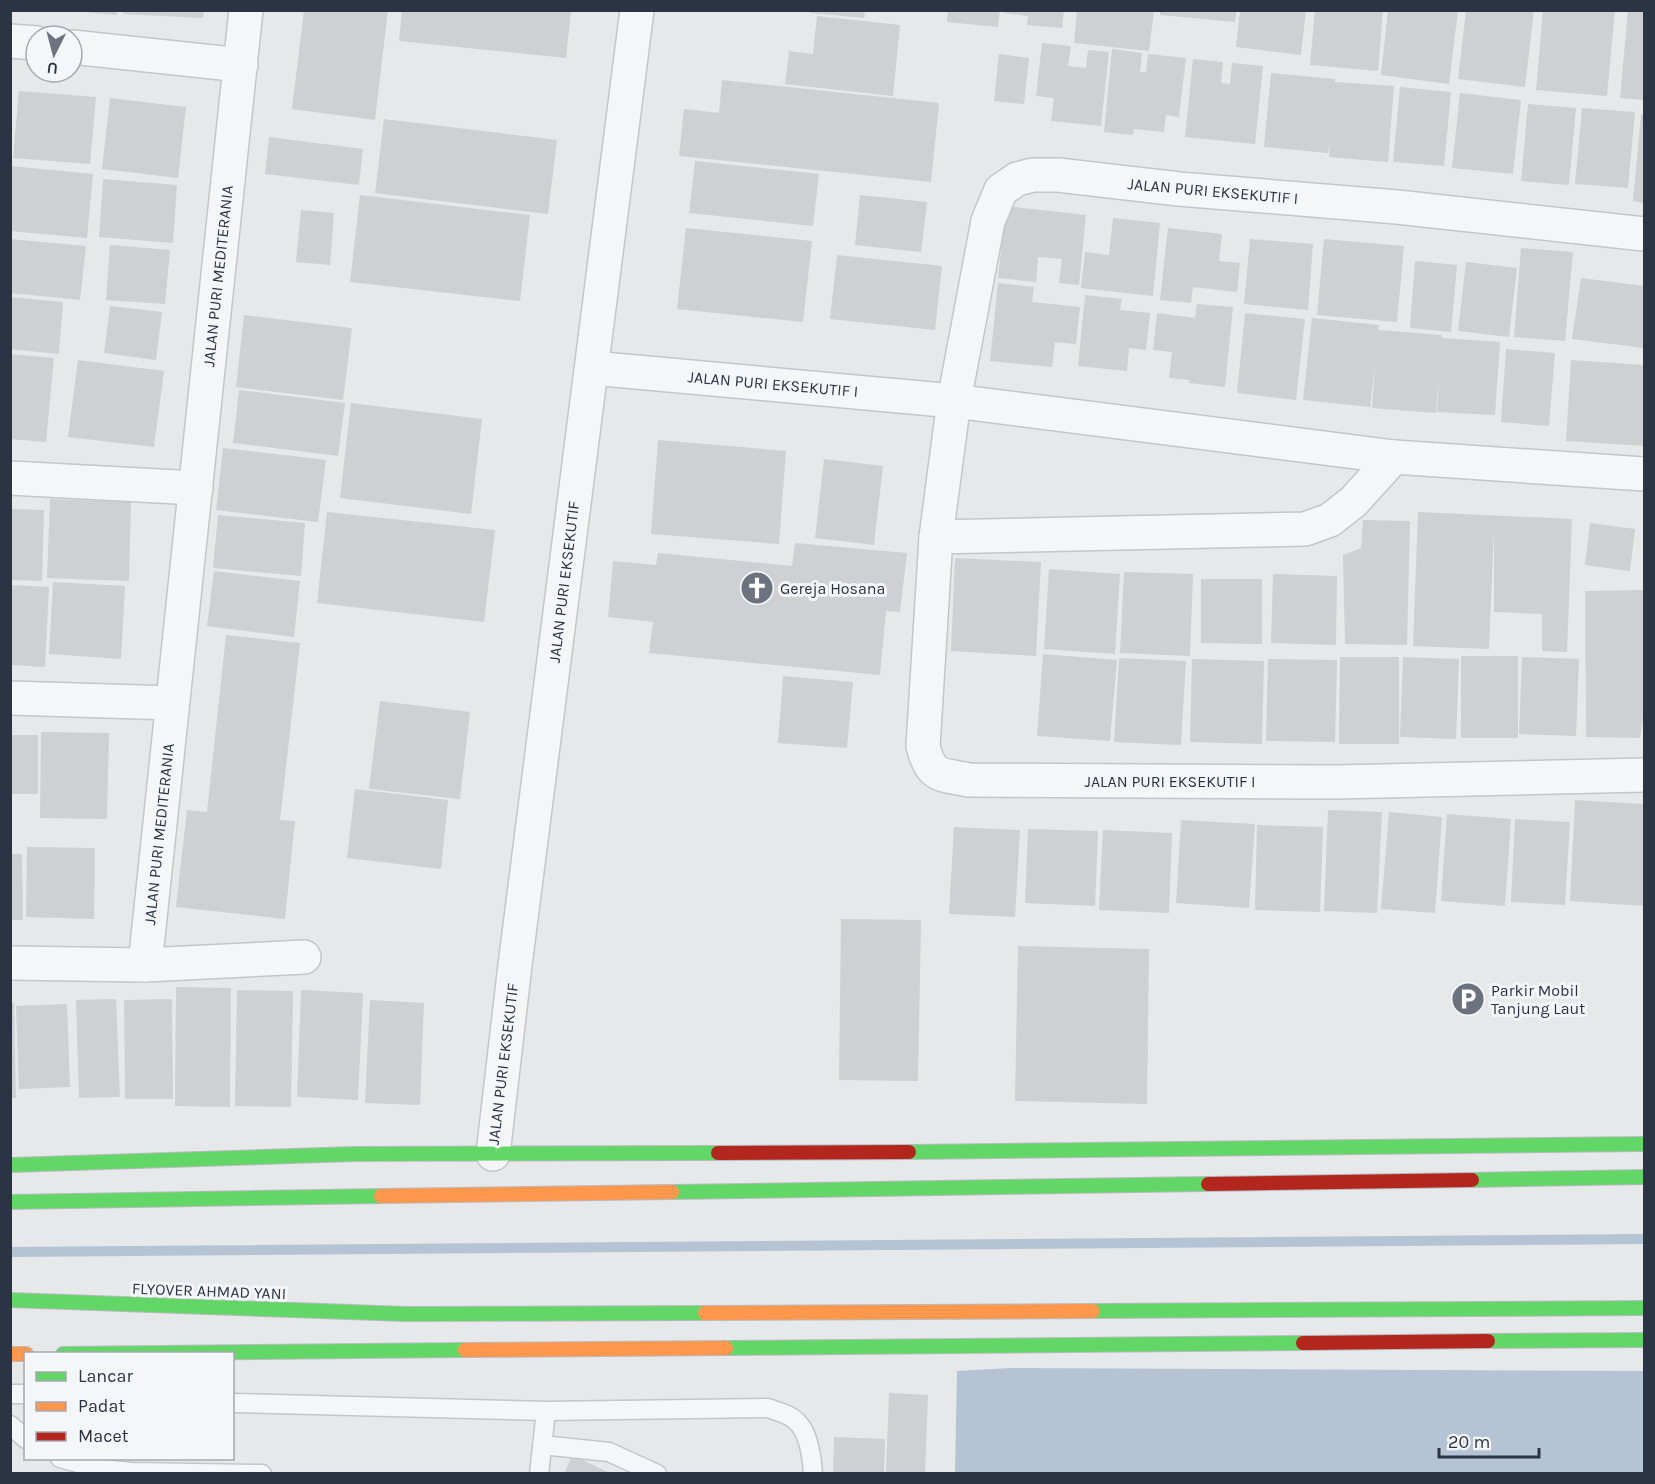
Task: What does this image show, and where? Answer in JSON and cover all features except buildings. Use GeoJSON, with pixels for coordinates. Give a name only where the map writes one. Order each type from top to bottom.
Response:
{"type":"FeatureCollection","features":[{"type":"Feature","properties":{"kind":"highway"},"geometry":{"type":"LineString","coordinates":[[10,1165],[354,1154],[1644,1144]]}},
{"type":"Feature","properties":{"kind":"highway"},"geometry":{"type":"LineString","coordinates":[[10,1202],[1644,1177]]}},
{"type":"Feature","properties":{"kind":"highway","name":"FLYOVER AHMAD YANI"},"geometry":{"type":"LineString","coordinates":[[10,1300],[406,1314],[1644,1308]]}},
{"type":"Feature","properties":{"kind":"highway"},"geometry":{"type":"LineString","coordinates":[[185,1352],[1644,1340]]}},
{"type":"Feature","properties":{"kind":"street","name":"JALAN PURI MEDITERANIA"},"geometry":{"type":"LineString","coordinates":[[145,965],[246,10]]}},
{"type":"Feature","properties":{"kind":"street","name":"JALAN PURI EKSEKUTIF"},"geometry":{"type":"LineString","coordinates":[[493,1154],[637,10]]}},
{"type":"Feature","properties":{"kind":"street"},"geometry":{"type":"LineString","coordinates":[[84,48],[241,65]]}},
{"type":"Feature","properties":{"kind":"street","name":"JALAN PURI EKSEKUTIF I"},"geometry":{"type":"LineString","coordinates":[[1644,234],[1397,207],[1179,189],[1058,175],[1033,175],[1017,179],[1001,190],[988,222],[954,401],[936,537],[923,746],[927,762],[936,773],[969,780],[1336,782],[1644,775]]}},
{"type":"Feature","properties":{"kind":"street","name":"JALAN PURI EKSEKUTIF I"},"geometry":{"type":"LineString","coordinates":[[592,368],[954,401],[1394,457],[1644,474]]}},
{"type":"Feature","properties":{"kind":"street"},"geometry":{"type":"LineString","coordinates":[[936,537],[1305,529],[1330,520],[1353,502],[1394,457]]}},
{"type":"Feature","properties":{"kind":"street"},"geometry":{"type":"LineString","coordinates":[[10,478],[196,488]]}},
{"type":"Feature","properties":{"kind":"street"},"geometry":{"type":"LineString","coordinates":[[10,698],[172,703]]}},
{"type":"Feature","properties":{"kind":"street"},"geometry":{"type":"LineString","coordinates":[[10,963],[145,965],[304,957]]}},
{"type":"Feature","properties":{"kind":"lane"},"geometry":{"type":"LineString","coordinates":[[234,1403],[546,1411],[768,1408],[786,1414],[799,1423],[805,1435],[813,1473]]}},
{"type":"Feature","properties":{"kind":"lane"},"geometry":{"type":"LineString","coordinates":[[539,1473],[546,1411]]}},
{"type":"Feature","properties":{"kind":"lane"},"geometry":{"type":"LineString","coordinates":[[10,1425],[24,1436]]}},
{"type":"Feature","properties":{"kind":"lane"},"geometry":{"type":"LineString","coordinates":[[542,1445],[609,1452],[657,1473]]}},
{"type":"Feature","properties":{"kind":"lane"},"geometry":{"type":"LineString","coordinates":[[67,1460],[100,1469],[132,1472],[262,1473]]}},
{"type":"Feature","properties":{"kind":"water"},"geometry":{"type":"Polygon","coordinates":[[[1011,1368],[1644,1371],[1644,1473],[955,1473],[957,1371],[1011,1368]]]}},
{"type":"Feature","properties":{"kind":"waterway"},"geometry":{"type":"LineString","coordinates":[[10,1252],[1644,1239]]}},
{"type":"Feature","properties":{"kind":"traffic: fast"},"geometry":{"type":"LineString","coordinates":[[909,1152],[1644,1144]]}},
{"type":"Feature","properties":{"kind":"traffic: fast"},"geometry":{"type":"LineString","coordinates":[[10,1165],[354,1154],[718,1153]]}},
{"type":"Feature","properties":{"kind":"traffic: fast"},"geometry":{"type":"LineString","coordinates":[[1472,1180],[1644,1177]]}},
{"type":"Feature","properties":{"kind":"traffic: fast"},"geometry":{"type":"LineString","coordinates":[[672,1192],[1208,1184]]}},
{"type":"Feature","properties":{"kind":"traffic: fast"},"geometry":{"type":"LineString","coordinates":[[10,1202],[381,1196]]}},
{"type":"Feature","properties":{"kind":"traffic: fast"},"geometry":{"type":"LineString","coordinates":[[10,1300],[406,1314],[705,1313]]}},
{"type":"Feature","properties":{"kind":"traffic: fast"},"geometry":{"type":"LineString","coordinates":[[1093,1311],[1644,1308]]}},
{"type":"Feature","properties":{"kind":"traffic: fast"},"geometry":{"type":"LineString","coordinates":[[1488,1341],[1644,1340]]}},
{"type":"Feature","properties":{"kind":"traffic: fast"},"geometry":{"type":"LineString","coordinates":[[726,1348],[1303,1343]]}},
{"type":"Feature","properties":{"kind":"traffic: fast"},"geometry":{"type":"LineString","coordinates":[[234,1352],[465,1350]]}},
{"type":"Feature","properties":{"kind":"traffic: slow"},"geometry":{"type":"LineString","coordinates":[[381,1196],[672,1192]]}},
{"type":"Feature","properties":{"kind":"traffic: slow"},"geometry":{"type":"LineString","coordinates":[[705,1313],[1093,1311]]}},
{"type":"Feature","properties":{"kind":"traffic: slow"},"geometry":{"type":"LineString","coordinates":[[465,1350],[726,1348]]}},
{"type":"Feature","properties":{"kind":"traffic: slow"},"geometry":{"type":"LineString","coordinates":[[10,1354],[24,1354]]}},
{"type":"Feature","properties":{"kind":"traffic: jam"},"geometry":{"type":"LineString","coordinates":[[718,1153],[909,1152]]}},
{"type":"Feature","properties":{"kind":"traffic: jam"},"geometry":{"type":"LineString","coordinates":[[1208,1184],[1472,1180]]}},
{"type":"Feature","properties":{"kind":"traffic: jam"},"geometry":{"type":"LineString","coordinates":[[1303,1343],[1488,1341]]}},
{"type":"Feature","properties":{"kind":"place","name":"Gereja Hosana"},"geometry":{"type":"Point","coordinates":[757,588]}},
{"type":"Feature","properties":{"kind":"place","name":"Parkir Mobil Tanjung Laut"},"geometry":{"type":"Point","coordinates":[1468,999]}}]}
